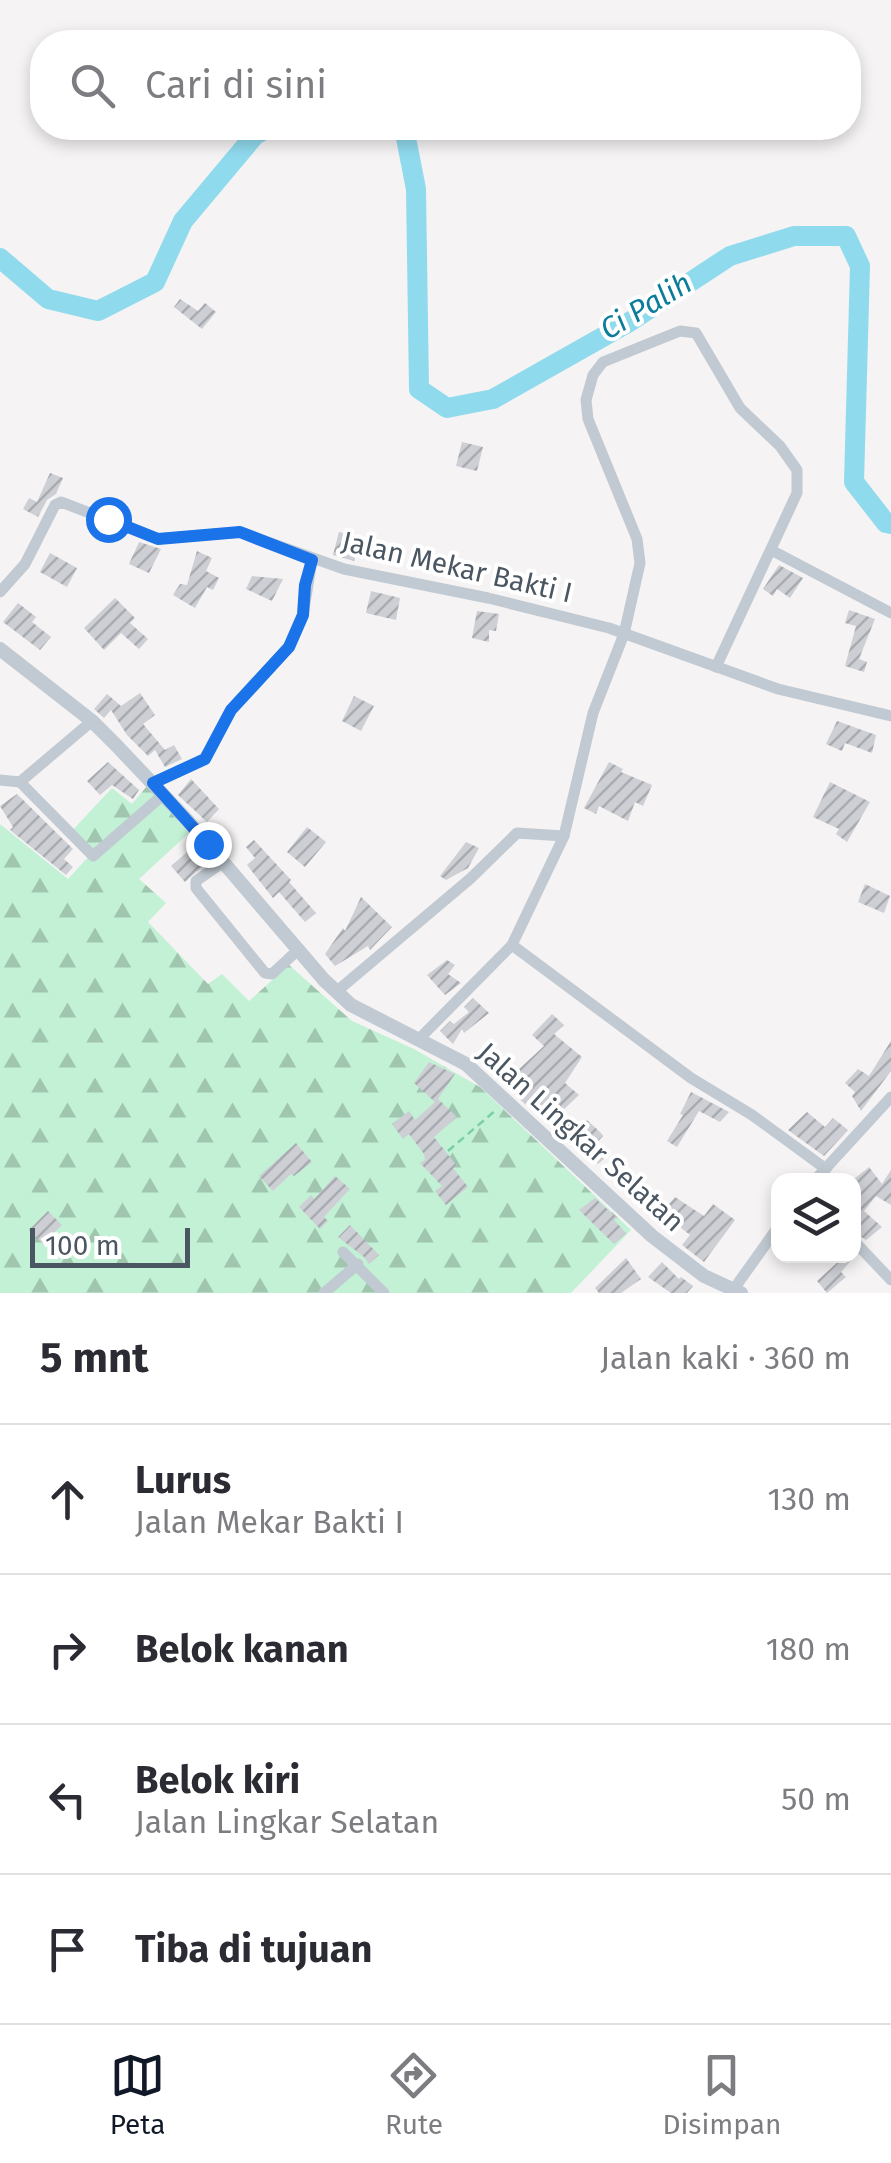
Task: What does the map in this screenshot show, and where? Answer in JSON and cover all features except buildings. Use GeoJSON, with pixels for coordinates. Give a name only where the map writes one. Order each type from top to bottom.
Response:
{"type":"FeatureCollection","features":[{"type":"Feature","properties":{"kind":"street"},"geometry":{"type":"LineString","coordinates":[[419,1039],[512,945],[564,836],[593,713],[624,634],[640,562],[637,539],[588,418],[586,406],[593,375],[603,362],[680,330],[696,332],[740,408],[780,446],[800,477],[798,493],[716,667]]}},
{"type":"Feature","properties":{"kind":"street","name":"Jalan Mekar Bakti I"},"geometry":{"type":"LineString","coordinates":[[0,592],[25,564],[55,505],[61,502],[144,536],[170,539],[240,532],[344,570],[488,598],[624,634],[829,704],[891,716]]}},
{"type":"Feature","properties":{"kind":"street"},"geometry":{"type":"LineString","coordinates":[[770,550],[891,613]]}},
{"type":"Feature","properties":{"kind":"street"},"geometry":{"type":"LineString","coordinates":[[0,780],[20,782],[93,856],[159,789],[205,759],[231,710],[289,647],[303,615],[312,560]]}},
{"type":"Feature","properties":{"kind":"street","name":"Jalan Lingkar Selatan"},"geometry":{"type":"LineString","coordinates":[[0,649],[92,721],[159,789],[336,992],[372,1018],[466,1064],[652,1236],[704,1276],[735,1292]]}},
{"type":"Feature","properties":{"kind":"street"},"geometry":{"type":"LineString","coordinates":[[20,782],[92,721]]}},
{"type":"Feature","properties":{"kind":"street"},"geometry":{"type":"LineString","coordinates":[[336,992],[471,878],[517,833],[564,836]]}},
{"type":"Feature","properties":{"kind":"street"},"geometry":{"type":"LineString","coordinates":[[222,862],[196,881],[196,888],[265,972],[272,974],[298,949]]}},
{"type":"Feature","properties":{"kind":"street"},"geometry":{"type":"LineString","coordinates":[[512,945],[691,1078],[752,1114],[826,1169]]}},
{"type":"Feature","properties":{"kind":"street"},"geometry":{"type":"LineString","coordinates":[[822,1173],[891,1097]]}},
{"type":"Feature","properties":{"kind":"street"},"geometry":{"type":"LineString","coordinates":[[735,1292],[771,1238]]}},
{"type":"Feature","properties":{"kind":"street"},"geometry":{"type":"LineString","coordinates":[[861,1248],[889,1275]]}},
{"type":"Feature","properties":{"kind":"street"},"geometry":{"type":"LineString","coordinates":[[343,1252],[384,1293]]}},
{"type":"Feature","properties":{"kind":"street"},"geometry":{"type":"LineString","coordinates":[[324,1293],[358,1264]]}},
{"type":"Feature","properties":{"kind":"path"},"geometry":{"type":"LineString","coordinates":[[448,1151],[508,1100]]}},
{"type":"Feature","properties":{"kind":"green space"},"geometry":{"type":"Polygon","coordinates":[[[147,786],[189,833],[139,879],[166,903],[148,922],[208,984],[222,974],[249,1001],[289,965],[352,1021],[414,1049],[480,1087],[631,1230],[571,1293],[0,1293],[0,824],[68,879],[91,854],[69,834],[112,788],[132,804],[147,786]]]}},
{"type":"Feature","properties":{"kind":"waterway","name":"Ci Palih"},"geometry":{"type":"LineString","coordinates":[[0,258],[48,299],[98,311],[155,282],[183,221],[251,140]]}},
{"type":"Feature","properties":{"kind":"waterway","name":"Ci Palih"},"geometry":{"type":"LineString","coordinates":[[406,140],[416,189],[419,389],[447,408],[493,399],[631,321],[730,256],[794,236],[846,236],[860,266],[854,482],[886,523],[891,524]]}},
{"type":"Feature","properties":{"kind":"route"},"geometry":{"type":"LineString","coordinates":[[108,519],[158,539],[240,532],[312,560],[303,615],[289,647],[231,710],[205,759],[153,783],[208,844]]}}]}
